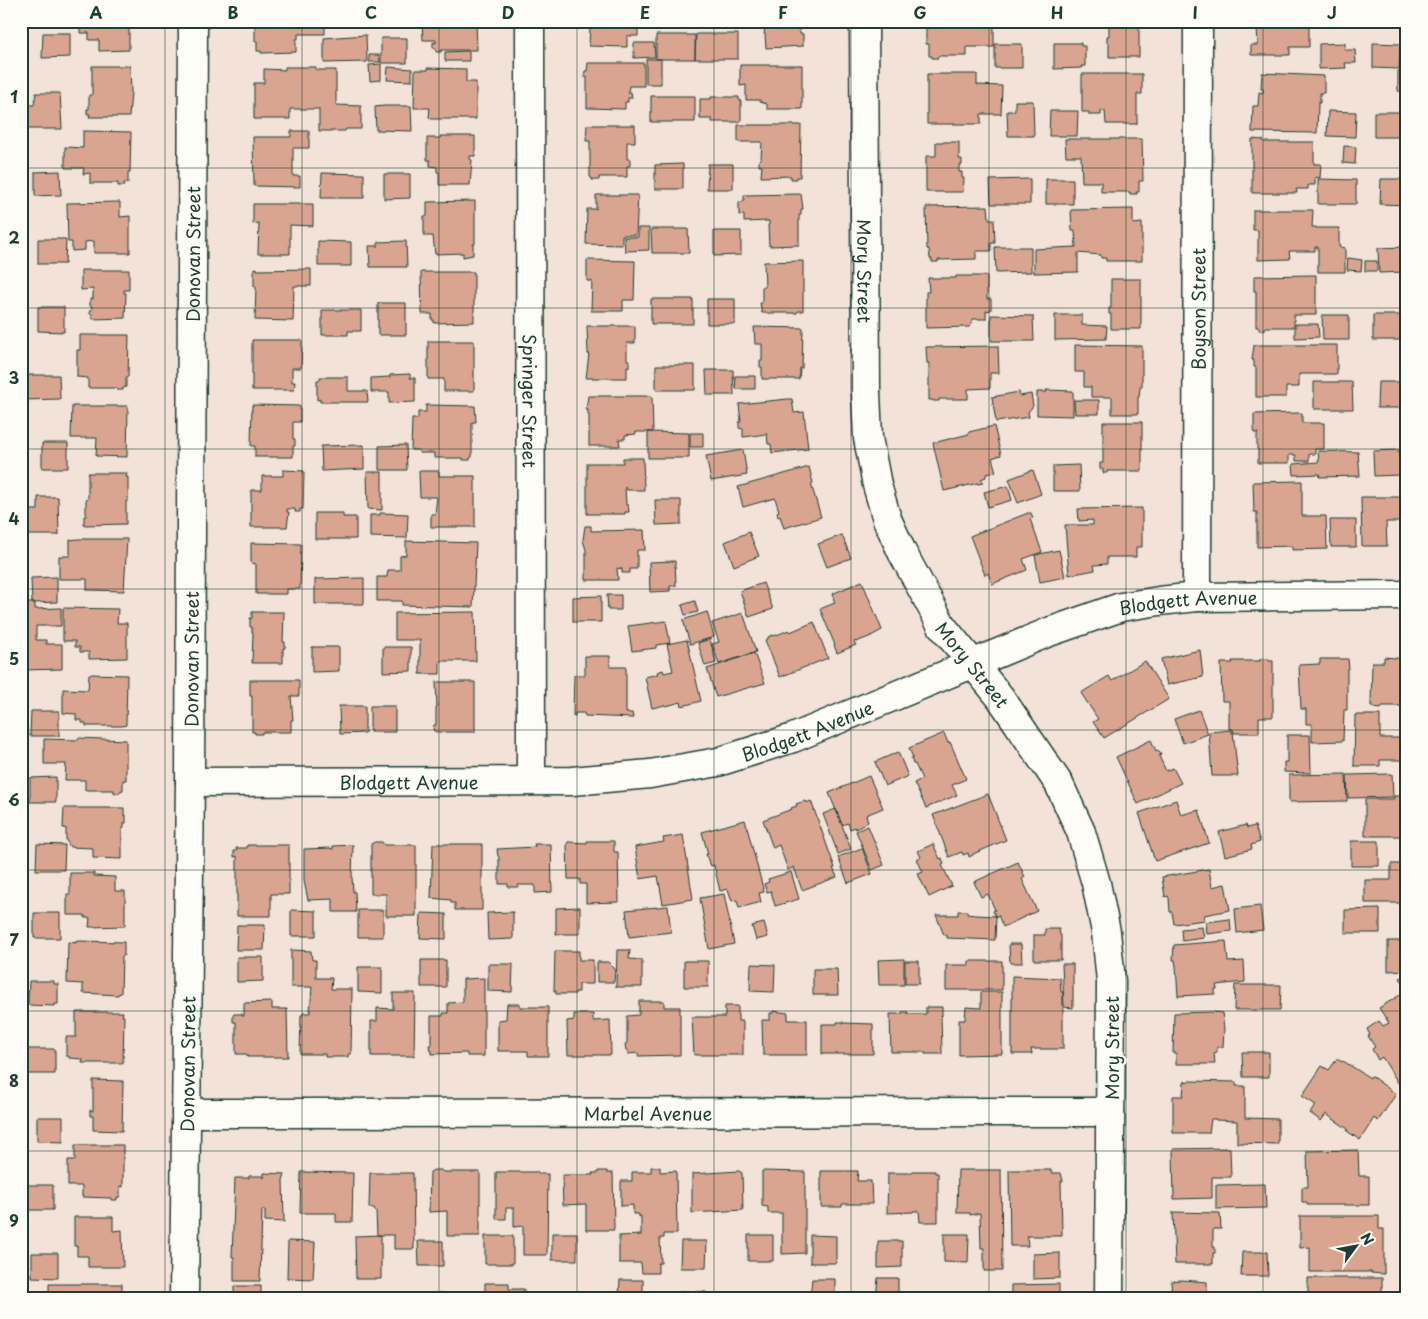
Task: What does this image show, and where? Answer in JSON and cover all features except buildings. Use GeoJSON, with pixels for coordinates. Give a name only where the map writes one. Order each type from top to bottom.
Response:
{"type":"FeatureCollection","features":[{"type":"Feature","properties":{"kind":"street","name":"Donovan Street"},"geometry":{"type":"LineString","coordinates":[[184,1298],[190,782],[193,21]]}},
{"type":"Feature","properties":{"kind":"street","name":"Springer Street"},"geometry":{"type":"LineString","coordinates":[[530,21],[531,781]]}},
{"type":"Feature","properties":{"kind":"street","name":"Mory Street"},"geometry":{"type":"LineString","coordinates":[[864,21],[866,392],[868,438],[878,485],[888,519],[902,552],[942,626],[1000,697],[1059,784],[1081,832],[1096,883],[1106,932],[1111,981],[1109,1298]]}},
{"type":"Feature","properties":{"kind":"street","name":"Boyson Street"},"geometry":{"type":"LineString","coordinates":[[1197,597],[1198,21]]}},
{"type":"Feature","properties":{"kind":"street","name":"Blodgett Avenue"},"geometry":{"type":"LineString","coordinates":[[190,782],[531,781],[612,778],[650,774],[718,762],[793,738],[972,663],[1076,622],[1121,607],[1159,600],[1197,597],[1407,595]]}},
{"type":"Feature","properties":{"kind":"street","name":"Marbel Avenue"},"geometry":{"type":"LineString","coordinates":[[186,1113],[1110,1112]]}}]}
